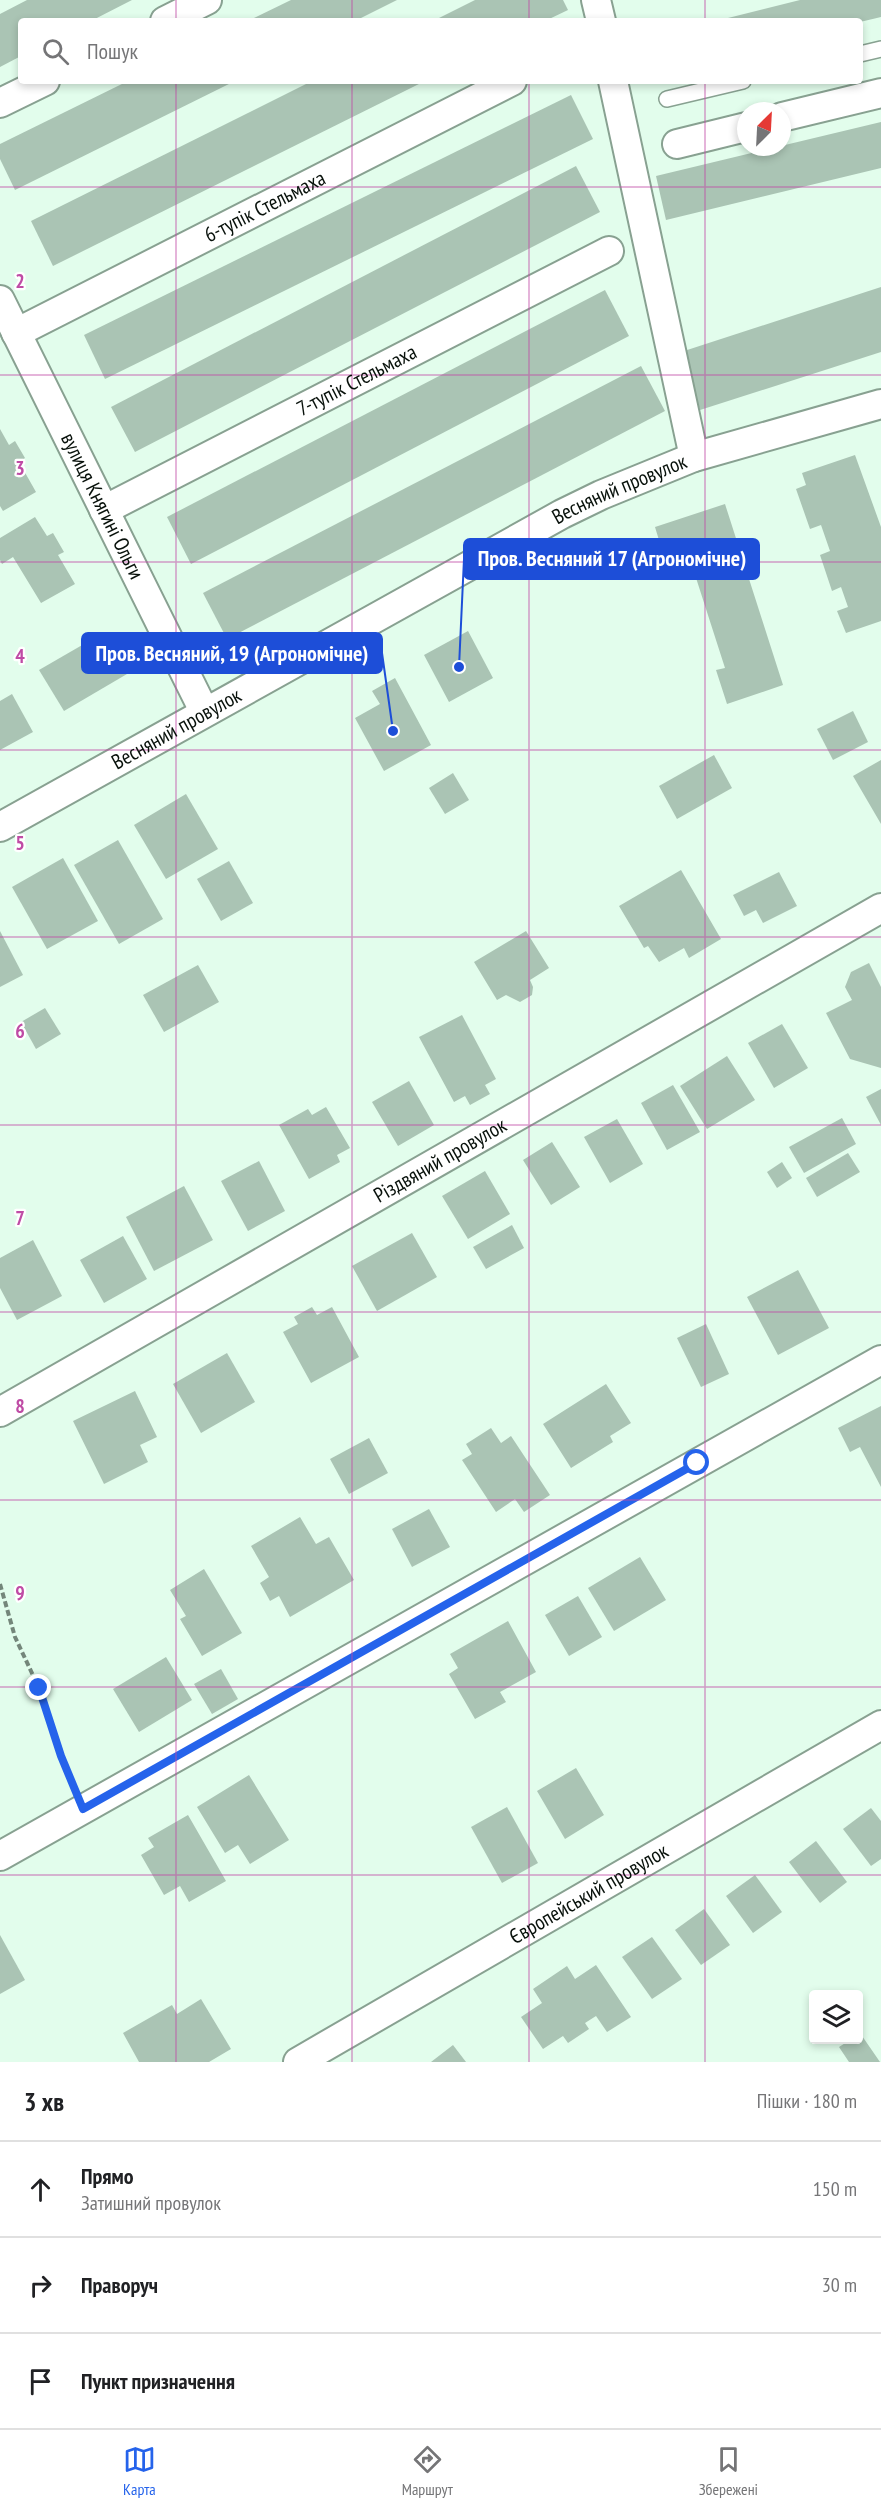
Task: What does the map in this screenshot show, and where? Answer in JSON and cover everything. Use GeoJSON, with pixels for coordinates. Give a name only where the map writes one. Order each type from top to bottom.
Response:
{"type":"FeatureCollection","features":[{"type":"Feature","properties":{"kind":"street"},"geometry":{"type":"LineString","coordinates":[[171,18],[207,0]]}},
{"type":"Feature","properties":{"kind":"street"},"geometry":{"type":"LineString","coordinates":[[596,0],[600,18]]}},
{"type":"Feature","properties":{"kind":"street"},"geometry":{"type":"LineString","coordinates":[[0,103],[39,84]]}},
{"type":"Feature","properties":{"kind":"street","name":"6-тупік Стельмаха"},"geometry":{"type":"LineString","coordinates":[[16,333],[506,84]]}},
{"type":"Feature","properties":{"kind":"street"},"geometry":{"type":"LineString","coordinates":[[615,84],[694,457]]}},
{"type":"Feature","properties":{"kind":"street"},"geometry":{"type":"LineString","coordinates":[[791,115],[881,93]]}},
{"type":"Feature","properties":{"kind":"street"},"geometry":{"type":"LineString","coordinates":[[677,144],[737,129]]}},
{"type":"Feature","properties":{"kind":"street","name":"7-тупік Стельмаха"},"geometry":{"type":"LineString","coordinates":[[104,510],[609,251]]}},
{"type":"Feature","properties":{"kind":"street","name":"вулиця Княгині Ольги"},"geometry":{"type":"LineString","coordinates":[[0,300],[204,711]]}},
{"type":"Feature","properties":{"kind":"street","name":"Весняний провулок"},"geometry":{"type":"LineString","coordinates":[[0,826],[562,514],[694,457],[881,404]]}},
{"type":"Feature","properties":{"kind":"street","name":"Різдвяний провулок"},"geometry":{"type":"LineString","coordinates":[[0,1412],[881,908]]}},
{"type":"Feature","properties":{"kind":"street"},"geometry":{"type":"LineString","coordinates":[[0,1856],[881,1360]]}},
{"type":"Feature","properties":{"kind":"street","name":"Європейський провулок"},"geometry":{"type":"LineString","coordinates":[[298,2062],[881,1725]]}},
{"type":"Feature","properties":{"kind":"lane"},"geometry":{"type":"LineString","coordinates":[[863,53],[881,49]]}},
{"type":"Feature","properties":{"kind":"lane"},"geometry":{"type":"LineString","coordinates":[[667,99],[730,84]]}},
{"type":"Feature","properties":{"kind":"path"},"geometry":{"type":"LineString","coordinates":[[0,1584],[15,1637],[39,1688],[61,1756],[83,1809]]}},
{"type":"Feature","properties":{"kind":"building"},"geometry":{"type":"Polygon","coordinates":[[[27,0],[132,0],[97,18],[18,18],[18,58],[0,67],[0,14],[27,0]]]}},
{"type":"Feature","properties":{"kind":"building"},"geometry":{"type":"Polygon","coordinates":[[[291,0],[397,0],[361,18],[254,18],[291,0]]]}},
{"type":"Feature","properties":{"kind":"building"},"geometry":{"type":"Polygon","coordinates":[[[475,0],[563,0],[568,10],[551,18],[439,18],[475,0]]]}},
{"type":"Feature","properties":{"kind":"building"},"geometry":{"type":"Polygon","coordinates":[[[800,0],[881,0],[881,17],[863,21],[863,18],[728,18],[800,0]]]}},
{"type":"Feature","properties":{"kind":"building"},"geometry":{"type":"Polygon","coordinates":[[[122,84],[229,84],[15,190],[0,159],[0,144],[122,84]]]}},
{"type":"Feature","properties":{"kind":"building"},"geometry":{"type":"Polygon","coordinates":[[[306,84],[419,84],[53,266],[31,221],[306,84]]]}},
{"type":"Feature","properties":{"kind":"building"},"geometry":{"type":"Polygon","coordinates":[[[571,95],[593,139],[105,379],[84,335],[571,95]]]}},
{"type":"Feature","properties":{"kind":"building"},"geometry":{"type":"Polygon","coordinates":[[[881,122],[881,168],[666,220],[656,176],[739,156],[791,156],[791,144],[881,122]]]}},
{"type":"Feature","properties":{"kind":"building"},"geometry":{"type":"Polygon","coordinates":[[[576,166],[600,212],[135,452],[111,407],[576,166]]]}},
{"type":"Feature","properties":{"kind":"building"},"geometry":{"type":"Polygon","coordinates":[[[881,287],[881,352],[700,410],[681,352],[881,287]]]}},
{"type":"Feature","properties":{"kind":"building"},"geometry":{"type":"Polygon","coordinates":[[[605,290],[629,336],[191,564],[167,517],[605,290]]]}},
{"type":"Feature","properties":{"kind":"building"},"geometry":{"type":"Polygon","coordinates":[[[641,366],[665,411],[227,639],[203,593],[641,366]]]}},
{"type":"Feature","properties":{"kind":"building"},"geometry":{"type":"Polygon","coordinates":[[[0,429],[9,445],[15,441],[25,458],[19,462],[36,492],[3,511],[0,506],[0,429]]]}},
{"type":"Feature","properties":{"kind":"building"},"geometry":{"type":"Polygon","coordinates":[[[855,455],[881,527],[881,621],[846,633],[837,611],[848,607],[841,587],[832,591],[820,555],[830,551],[821,525],[810,529],[796,489],[806,485],[802,473],[855,455]]]}},
{"type":"Feature","properties":{"kind":"building"},"geometry":{"type":"Polygon","coordinates":[[[725,504],[783,685],[727,704],[716,670],[725,668],[688,553],[665,560],[655,527],[725,504]]]}},
{"type":"Feature","properties":{"kind":"building"},"geometry":{"type":"Polygon","coordinates":[[[35,517],[47,536],[53,533],[64,552],[58,555],[75,584],[41,603],[13,557],[2,564],[0,560],[0,538],[35,517]]]}},
{"type":"Feature","properties":{"kind":"building"},"geometry":{"type":"Polygon","coordinates":[[[468,631],[493,678],[449,702],[424,655],[468,631]]]}},
{"type":"Feature","properties":{"kind":"building"},"geometry":{"type":"Polygon","coordinates":[[[103,633],[127,674],[64,711],[39,670],[103,633]]]}},
{"type":"Feature","properties":{"kind":"building"},"geometry":{"type":"Polygon","coordinates":[[[395,678],[431,745],[384,771],[355,718],[380,704],[372,691],[395,678]]]}},
{"type":"Feature","properties":{"kind":"building"},"geometry":{"type":"Polygon","coordinates":[[[12,694],[33,732],[0,750],[0,701],[12,694]]]}},
{"type":"Feature","properties":{"kind":"building"},"geometry":{"type":"Polygon","coordinates":[[[853,711],[868,742],[833,760],[817,729],[853,711]]]}},
{"type":"Feature","properties":{"kind":"building"},"geometry":{"type":"Polygon","coordinates":[[[714,755],[732,788],[677,819],[659,786],[714,755]]]}},
{"type":"Feature","properties":{"kind":"building"},"geometry":{"type":"Polygon","coordinates":[[[881,760],[881,824],[853,776],[881,760]]]}},
{"type":"Feature","properties":{"kind":"building"},"geometry":{"type":"Polygon","coordinates":[[[453,773],[469,800],[445,814],[429,788],[453,773]]]}},
{"type":"Feature","properties":{"kind":"building"},"geometry":{"type":"Polygon","coordinates":[[[186,794],[218,849],[166,879],[134,825],[186,794]]]}},
{"type":"Feature","properties":{"kind":"building"},"geometry":{"type":"Polygon","coordinates":[[[118,840],[163,919],[119,944],[74,865],[118,840]]]}},
{"type":"Feature","properties":{"kind":"building"},"geometry":{"type":"Polygon","coordinates":[[[63,858],[98,921],[47,949],[12,887],[63,858]]]}},
{"type":"Feature","properties":{"kind":"building"},"geometry":{"type":"Polygon","coordinates":[[[229,861],[253,903],[221,921],[197,879],[229,861]]]}},
{"type":"Feature","properties":{"kind":"building"},"geometry":{"type":"Polygon","coordinates":[[[681,870],[721,939],[689,958],[684,948],[659,962],[648,946],[644,948],[619,906],[681,870]]]}},
{"type":"Feature","properties":{"kind":"building"},"geometry":{"type":"Polygon","coordinates":[[[779,872],[797,906],[763,923],[756,910],[744,916],[733,895],[779,872]]]}},
{"type":"Feature","properties":{"kind":"building"},"geometry":{"type":"Polygon","coordinates":[[[0,931],[23,975],[0,987],[0,931]]]}},
{"type":"Feature","properties":{"kind":"building"},"geometry":{"type":"Polygon","coordinates":[[[526,931],[549,968],[530,980],[533,987],[532,995],[520,1002],[506,995],[497,1000],[474,962],[526,931]]]}},
{"type":"Feature","properties":{"kind":"building"},"geometry":{"type":"Polygon","coordinates":[[[869,963],[881,987],[881,1068],[850,1059],[826,1013],[852,1000],[845,987],[851,972],[869,963]]]}},
{"type":"Feature","properties":{"kind":"building"},"geometry":{"type":"Polygon","coordinates":[[[198,965],[219,1002],[164,1032],[143,995],[198,965]]]}},
{"type":"Feature","properties":{"kind":"building"},"geometry":{"type":"Polygon","coordinates":[[[45,1008],[61,1034],[36,1049],[21,1022],[45,1008]]]}},
{"type":"Feature","properties":{"kind":"building"},"geometry":{"type":"Polygon","coordinates":[[[462,1015],[496,1079],[485,1085],[490,1094],[470,1105],[465,1096],[454,1102],[419,1037],[462,1015]]]}},
{"type":"Feature","properties":{"kind":"building"},"geometry":{"type":"Polygon","coordinates":[[[782,1024],[808,1068],[774,1088],[748,1043],[782,1024]]]}},
{"type":"Feature","properties":{"kind":"building"},"geometry":{"type":"Polygon","coordinates":[[[727,1056],[755,1100],[707,1129],[680,1086],[727,1056]]]}},
{"type":"Feature","properties":{"kind":"building"},"geometry":{"type":"Polygon","coordinates":[[[409,1081],[434,1125],[398,1146],[372,1102],[409,1081]]]}},
{"type":"Feature","properties":{"kind":"building"},"geometry":{"type":"Polygon","coordinates":[[[673,1085],[700,1132],[667,1150],[641,1103],[673,1085]]]}},
{"type":"Feature","properties":{"kind":"building"},"geometry":{"type":"Polygon","coordinates":[[[881,1089],[881,1125],[866,1097],[881,1089]]]}},
{"type":"Feature","properties":{"kind":"building"},"geometry":{"type":"Polygon","coordinates":[[[326,1107],[350,1148],[337,1155],[340,1162],[309,1179],[279,1125],[308,1109],[312,1115],[326,1107]]]}},
{"type":"Feature","properties":{"kind":"building"},"geometry":{"type":"Polygon","coordinates":[[[842,1118],[856,1144],[804,1173],[789,1147],[842,1118]]]}},
{"type":"Feature","properties":{"kind":"building"},"geometry":{"type":"Polygon","coordinates":[[[617,1119],[643,1164],[610,1183],[584,1137],[617,1119]]]}},
{"type":"Feature","properties":{"kind":"building"},"geometry":{"type":"Polygon","coordinates":[[[552,1142],[580,1187],[551,1205],[523,1160],[552,1142]]]}},
{"type":"Feature","properties":{"kind":"building"},"geometry":{"type":"Polygon","coordinates":[[[848,1153],[860,1172],[817,1197],[806,1178],[848,1153]]]}},
{"type":"Feature","properties":{"kind":"building"},"geometry":{"type":"Polygon","coordinates":[[[259,1161],[285,1211],[248,1231],[221,1181],[259,1161]]]}},
{"type":"Feature","properties":{"kind":"building"},"geometry":{"type":"Polygon","coordinates":[[[782,1162],[792,1178],[777,1188],[767,1172],[782,1162]]]}},
{"type":"Feature","properties":{"kind":"building"},"geometry":{"type":"Polygon","coordinates":[[[485,1171],[510,1214],[468,1239],[442,1196],[485,1171]]]}},
{"type":"Feature","properties":{"kind":"building"},"geometry":{"type":"Polygon","coordinates":[[[184,1186],[213,1240],[154,1271],[126,1217],[184,1186]]]}},
{"type":"Feature","properties":{"kind":"building"},"geometry":{"type":"Polygon","coordinates":[[[512,1225],[524,1248],[486,1269],[473,1247],[512,1225]]]}},
{"type":"Feature","properties":{"kind":"building"},"geometry":{"type":"Polygon","coordinates":[[[412,1233],[437,1277],[377,1311],[352,1266],[412,1233]]]}},
{"type":"Feature","properties":{"kind":"building"},"geometry":{"type":"Polygon","coordinates":[[[123,1236],[147,1279],[104,1303],[80,1260],[123,1236]]]}},
{"type":"Feature","properties":{"kind":"building"},"geometry":{"type":"Polygon","coordinates":[[[33,1240],[62,1296],[17,1320],[0,1288],[0,1258],[33,1240]]]}},
{"type":"Feature","properties":{"kind":"building"},"geometry":{"type":"Polygon","coordinates":[[[798,1270],[829,1328],[778,1355],[747,1297],[798,1270]]]}},
{"type":"Feature","properties":{"kind":"building"},"geometry":{"type":"Polygon","coordinates":[[[312,1307],[317,1315],[332,1307],[359,1357],[311,1383],[283,1332],[298,1324],[294,1317],[312,1307]]]}},
{"type":"Feature","properties":{"kind":"building"},"geometry":{"type":"Polygon","coordinates":[[[706,1324],[729,1374],[701,1387],[677,1338],[706,1324]]]}},
{"type":"Feature","properties":{"kind":"building"},"geometry":{"type":"Polygon","coordinates":[[[227,1353],[255,1402],[201,1433],[173,1384],[227,1353]]]}},
{"type":"Feature","properties":{"kind":"building"},"geometry":{"type":"Polygon","coordinates":[[[606,1384],[631,1423],[610,1436],[613,1442],[571,1468],[543,1424],[606,1384]]]}},
{"type":"Feature","properties":{"kind":"building"},"geometry":{"type":"Polygon","coordinates":[[[135,1391],[157,1437],[140,1445],[148,1462],[104,1484],[73,1421],[135,1391]]]}},
{"type":"Feature","properties":{"kind":"building"},"geometry":{"type":"Polygon","coordinates":[[[881,1406],[881,1487],[860,1447],[850,1452],[838,1428],[881,1406]]]}},
{"type":"Feature","properties":{"kind":"building"},"geometry":{"type":"Polygon","coordinates":[[[491,1428],[501,1443],[511,1436],[550,1495],[524,1512],[515,1499],[496,1512],[462,1460],[472,1454],[466,1444],[491,1428]]]}},
{"type":"Feature","properties":{"kind":"building"},"geometry":{"type":"Polygon","coordinates":[[[369,1438],[388,1473],[349,1494],[330,1459],[369,1438]]]}},
{"type":"Feature","properties":{"kind":"building"},"geometry":{"type":"Polygon","coordinates":[[[429,1509],[450,1547],[412,1567],[392,1529],[429,1509]]]}},
{"type":"Feature","properties":{"kind":"building"},"geometry":{"type":"Polygon","coordinates":[[[300,1517],[316,1544],[329,1537],[354,1580],[290,1617],[279,1596],[270,1601],[260,1583],[269,1577],[251,1546],[300,1517]]]}},
{"type":"Feature","properties":{"kind":"building"},"geometry":{"type":"Polygon","coordinates":[[[640,1557],[666,1600],[614,1631],[588,1588],[640,1557]]]}},
{"type":"Feature","properties":{"kind":"building"},"geometry":{"type":"Polygon","coordinates":[[[204,1569],[242,1633],[202,1656],[180,1619],[186,1616],[170,1590],[204,1569]]]}},
{"type":"Feature","properties":{"kind":"building"},"geometry":{"type":"Polygon","coordinates":[[[578,1596],[602,1637],[569,1656],[545,1615],[578,1596]]]}},
{"type":"Feature","properties":{"kind":"building"},"geometry":{"type":"Polygon","coordinates":[[[508,1621],[536,1672],[500,1692],[506,1702],[475,1719],[449,1674],[458,1668],[450,1654],[508,1621]]]}},
{"type":"Feature","properties":{"kind":"building"},"geometry":{"type":"Polygon","coordinates":[[[166,1657],[192,1700],[139,1732],[113,1689],[166,1657]]]}},
{"type":"Feature","properties":{"kind":"building"},"geometry":{"type":"Polygon","coordinates":[[[221,1669],[238,1699],[212,1714],[194,1684],[221,1669]]]}},
{"type":"Feature","properties":{"kind":"building"},"geometry":{"type":"Polygon","coordinates":[[[576,1768],[604,1815],[565,1839],[537,1791],[576,1768]]]}},
{"type":"Feature","properties":{"kind":"building"},"geometry":{"type":"Polygon","coordinates":[[[249,1775],[289,1840],[250,1864],[238,1845],[225,1853],[197,1807],[249,1775]]]}},
{"type":"Feature","properties":{"kind":"building"},"geometry":{"type":"Polygon","coordinates":[[[507,1807],[538,1863],[502,1883],[471,1827],[507,1807]]]}},
{"type":"Feature","properties":{"kind":"building"},"geometry":{"type":"Polygon","coordinates":[[[871,1808],[881,1821],[881,1859],[871,1866],[843,1829],[871,1808]]]}},
{"type":"Feature","properties":{"kind":"building"},"geometry":{"type":"Polygon","coordinates":[[[188,1815],[226,1881],[189,1902],[180,1886],[164,1895],[141,1855],[154,1847],[148,1838],[188,1815]]]}},
{"type":"Feature","properties":{"kind":"building"},"geometry":{"type":"Polygon","coordinates":[[[816,1841],[847,1882],[820,1903],[789,1862],[816,1841]]]}},
{"type":"Feature","properties":{"kind":"building"},"geometry":{"type":"Polygon","coordinates":[[[755,1875],[782,1912],[753,1933],[726,1896],[755,1875]]]}},
{"type":"Feature","properties":{"kind":"building"},"geometry":{"type":"Polygon","coordinates":[[[704,1909],[730,1945],[701,1965],[675,1930],[704,1909]]]}},
{"type":"Feature","properties":{"kind":"building"},"geometry":{"type":"Polygon","coordinates":[[[0,1935],[25,1980],[0,1994],[0,1935]]]}},
{"type":"Feature","properties":{"kind":"building"},"geometry":{"type":"Polygon","coordinates":[[[652,1937],[682,1979],[652,1999],[622,1957],[652,1937]]]}},
{"type":"Feature","properties":{"kind":"building"},"geometry":{"type":"Polygon","coordinates":[[[596,1965],[631,2017],[607,2032],[596,2016],[585,2023],[589,2029],[568,2043],[563,2036],[543,2049],[521,2017],[542,2003],[533,1989],[567,1966],[575,1979],[596,1965]]]}},
{"type":"Feature","properties":{"kind":"building"},"geometry":{"type":"Polygon","coordinates":[[[201,1999],[231,2049],[209,2062],[139,2062],[123,2033],[172,2005],[177,2014],[201,1999]]]}},
{"type":"Feature","properties":{"kind":"building"},"geometry":{"type":"Polygon","coordinates":[[[863,2037],[880,2062],[849,2062],[839,2047],[844,2044],[863,2044],[863,2037]]]}},
{"type":"Feature","properties":{"kind":"building"},"geometry":{"type":"Polygon","coordinates":[[[453,2045],[466,2062],[431,2062],[453,2045]]]}},
{"type":"Feature","properties":{"kind":"place","name":"Пров. Весняний 17 (Агрономічне)"},"geometry":{"type":"Point","coordinates":[459,667]}},
{"type":"Feature","properties":{"kind":"place","name":"Пров. Весняний, 19 (Агрономічне)"},"geometry":{"type":"Point","coordinates":[393,731]}},
{"type":"Feature","properties":{"kind":"route"},"geometry":{"type":"LineString","coordinates":[[39,1688],[61,1756],[83,1809],[697,1463]]}}]}
